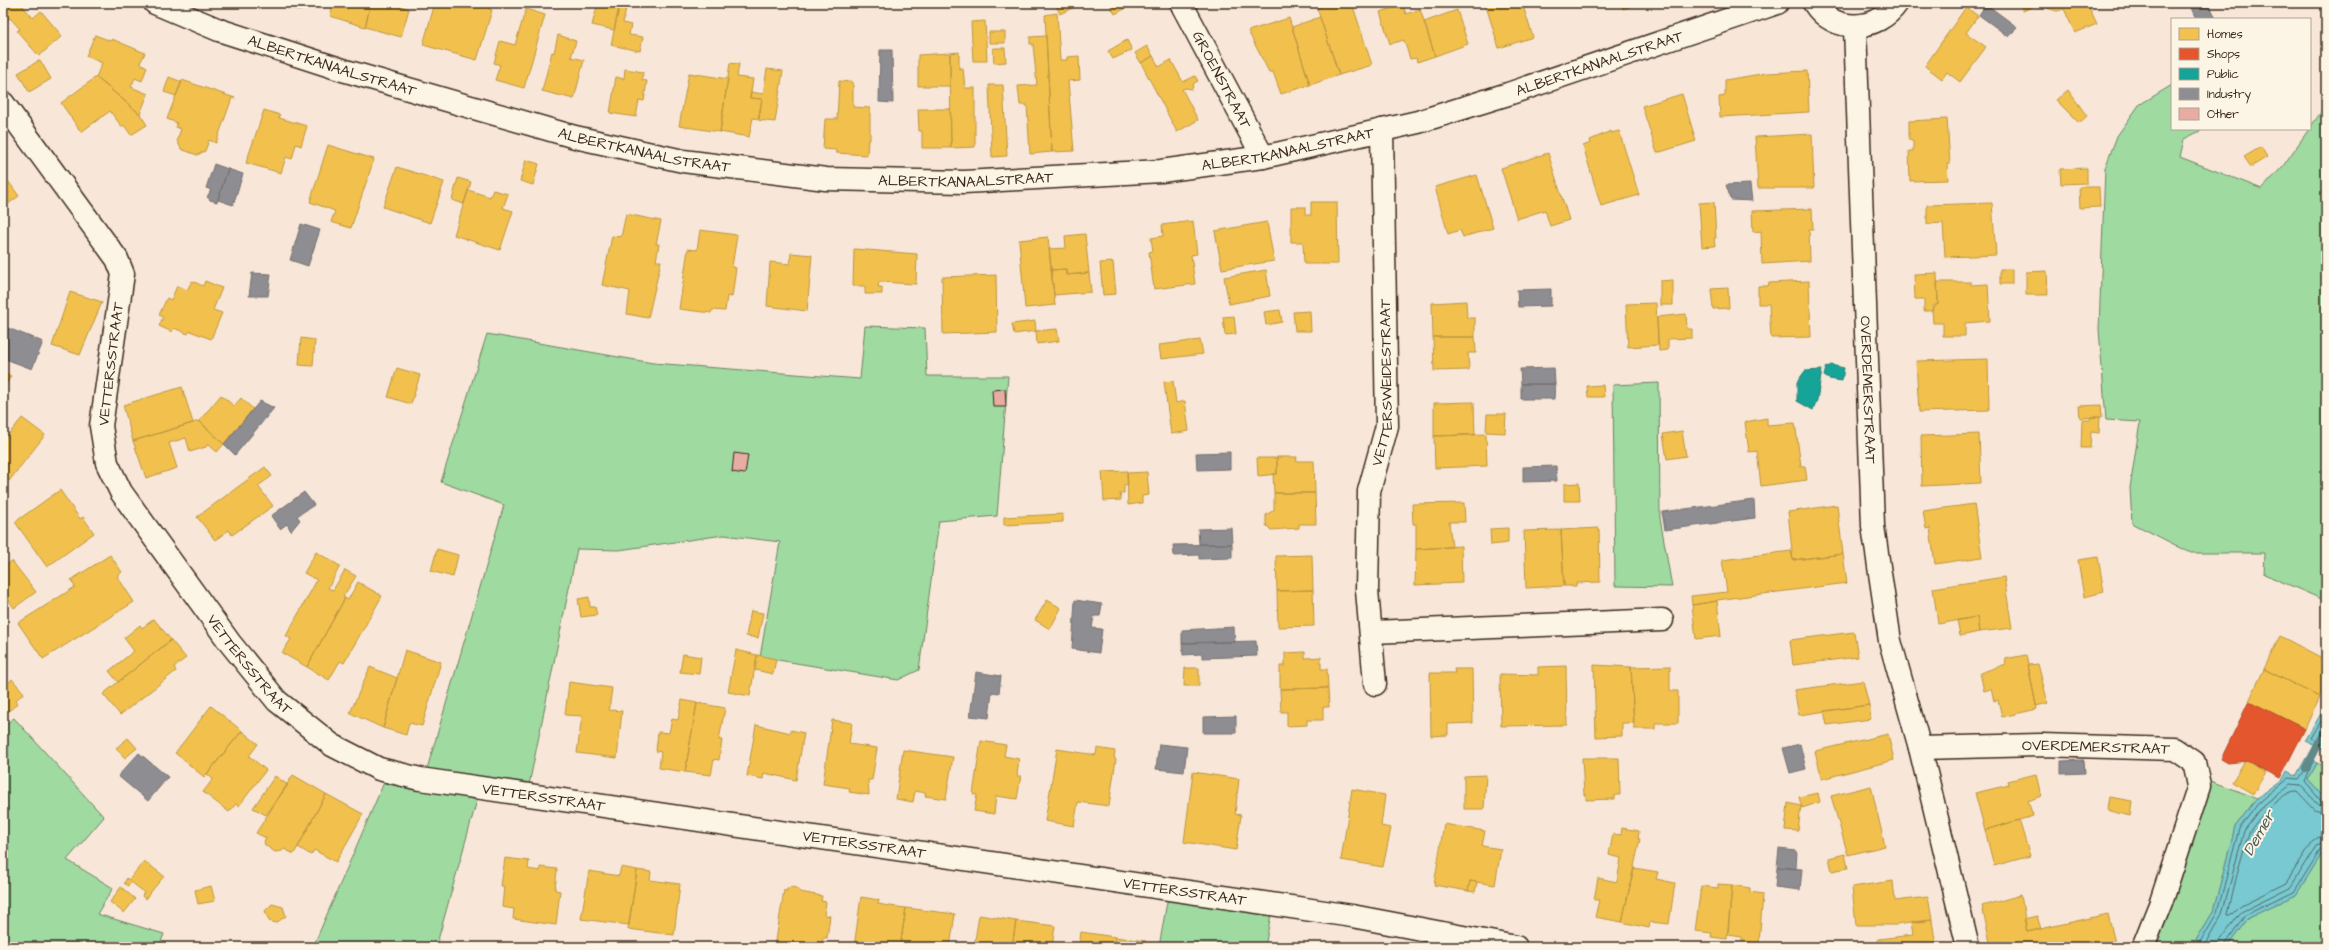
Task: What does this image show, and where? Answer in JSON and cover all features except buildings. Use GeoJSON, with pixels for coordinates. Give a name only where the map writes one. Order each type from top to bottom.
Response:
{"type":"FeatureCollection","features":[{"type":"Feature","properties":{"kind":"street","name":"ALBERTKANAALSTRAAT"},"geometry":{"type":"LineString","coordinates":[[155,3],[219,30],[346,71],[575,137],[683,161],[826,179],[964,182],[1161,172],[1263,157],[1418,122],[1508,94],[1777,3]]}},
{"type":"Feature","properties":{"kind":"street","name":"GROENSTRAAT"},"geometry":{"type":"LineString","coordinates":[[1182,3],[1263,157]]}},
{"type":"Feature","properties":{"kind":"street"},"geometry":{"type":"LineString","coordinates":[[1814,3],[1826,16],[1840,24],[1855,27],[1875,23],[1891,12],[1897,3]]}},
{"type":"Feature","properties":{"kind":"street","name":"OVERDEMERSTRAAT"},"geometry":{"type":"LineString","coordinates":[[1855,27],[1872,526],[1890,641],[1920,748],[1968,947]]}},
{"type":"Feature","properties":{"kind":"street","name":"VETTERSSTRAAT"},"geometry":{"type":"LineString","coordinates":[[3,103],[117,259],[123,274],[101,426],[107,463],[122,492],[230,643],[277,701],[332,745],[379,769],[420,779],[1352,916],[1516,947]]}},
{"type":"Feature","properties":{"kind":"street","name":"VETTERSWEIDESTRAAT"},"geometry":{"type":"LineString","coordinates":[[1375,684],[1372,632],[1367,590],[1369,491],[1387,426],[1382,130]]}},
{"type":"Feature","properties":{"kind":"street"},"geometry":{"type":"LineString","coordinates":[[1372,632],[1662,620]]}},
{"type":"Feature","properties":{"kind":"street","name":"OVERDEMERSTRAAT"},"geometry":{"type":"LineString","coordinates":[[1920,748],[2041,745],[2175,749],[2194,762],[2199,786],[2144,947]]}},
{"type":"Feature","properties":{"kind":"green space"},"geometry":{"type":"Polygon","coordinates":[[[2171,86],[2171,130],[2202,130],[2184,139],[2180,157],[2262,189],[2283,166],[2308,130],[2311,130],[2311,126],[2326,105],[2326,601],[2264,574],[2265,553],[2191,553],[2132,523],[2130,488],[2140,422],[2106,420],[2099,329],[2105,168],[2117,136],[2139,105],[2171,86]]]}},
{"type":"Feature","properties":{"kind":"green space"},"geometry":{"type":"Polygon","coordinates":[[[865,326],[925,328],[927,376],[1008,376],[997,516],[939,521],[919,670],[898,680],[760,657],[780,542],[724,535],[619,550],[577,549],[529,785],[427,769],[504,505],[441,482],[487,334],[653,363],[860,379],[865,326]]]}},
{"type":"Feature","properties":{"kind":"green space"},"geometry":{"type":"Polygon","coordinates":[[[1659,383],[1660,518],[1672,587],[1615,586],[1613,385],[1659,383]]]}},
{"type":"Feature","properties":{"kind":"green space"},"geometry":{"type":"Polygon","coordinates":[[[14,718],[104,817],[67,860],[113,888],[97,914],[164,934],[159,947],[3,947],[3,727],[14,718]]]}},
{"type":"Feature","properties":{"kind":"green space"},"geometry":{"type":"Polygon","coordinates":[[[2326,760],[2326,800],[2308,780],[2317,763],[2323,766],[2326,760]]]}},
{"type":"Feature","properties":{"kind":"green space"},"geometry":{"type":"Polygon","coordinates":[[[385,780],[477,800],[436,947],[313,947],[385,780]]]}},
{"type":"Feature","properties":{"kind":"green space"},"geometry":{"type":"Polygon","coordinates":[[[2210,781],[2257,798],[2235,827],[2213,912],[2192,947],[2150,947],[2210,781]]]}},
{"type":"Feature","properties":{"kind":"green space"},"geometry":{"type":"Polygon","coordinates":[[[2326,847],[2326,947],[2227,947],[2248,918],[2296,895],[2326,847]]]}},
{"type":"Feature","properties":{"kind":"green space"},"geometry":{"type":"Polygon","coordinates":[[[1168,896],[1271,914],[1265,947],[1159,947],[1168,896]]]}},
{"type":"Feature","properties":{"kind":"water"},"geometry":{"type":"Polygon","coordinates":[[[2326,705],[2326,751],[2305,741],[2326,705]]]}},
{"type":"Feature","properties":{"kind":"water"},"geometry":{"type":"Polygon","coordinates":[[[2306,758],[2317,763],[2308,780],[2326,800],[2326,847],[2296,895],[2248,918],[2227,947],[2192,947],[2213,912],[2235,827],[2257,798],[2283,779],[2287,771],[2296,776],[2306,758]]]}},
{"type":"Feature","properties":{"kind":"waterway","name":"Demer"},"geometry":{"type":"LineString","coordinates":[[2306,768],[2326,730]]}}]}
